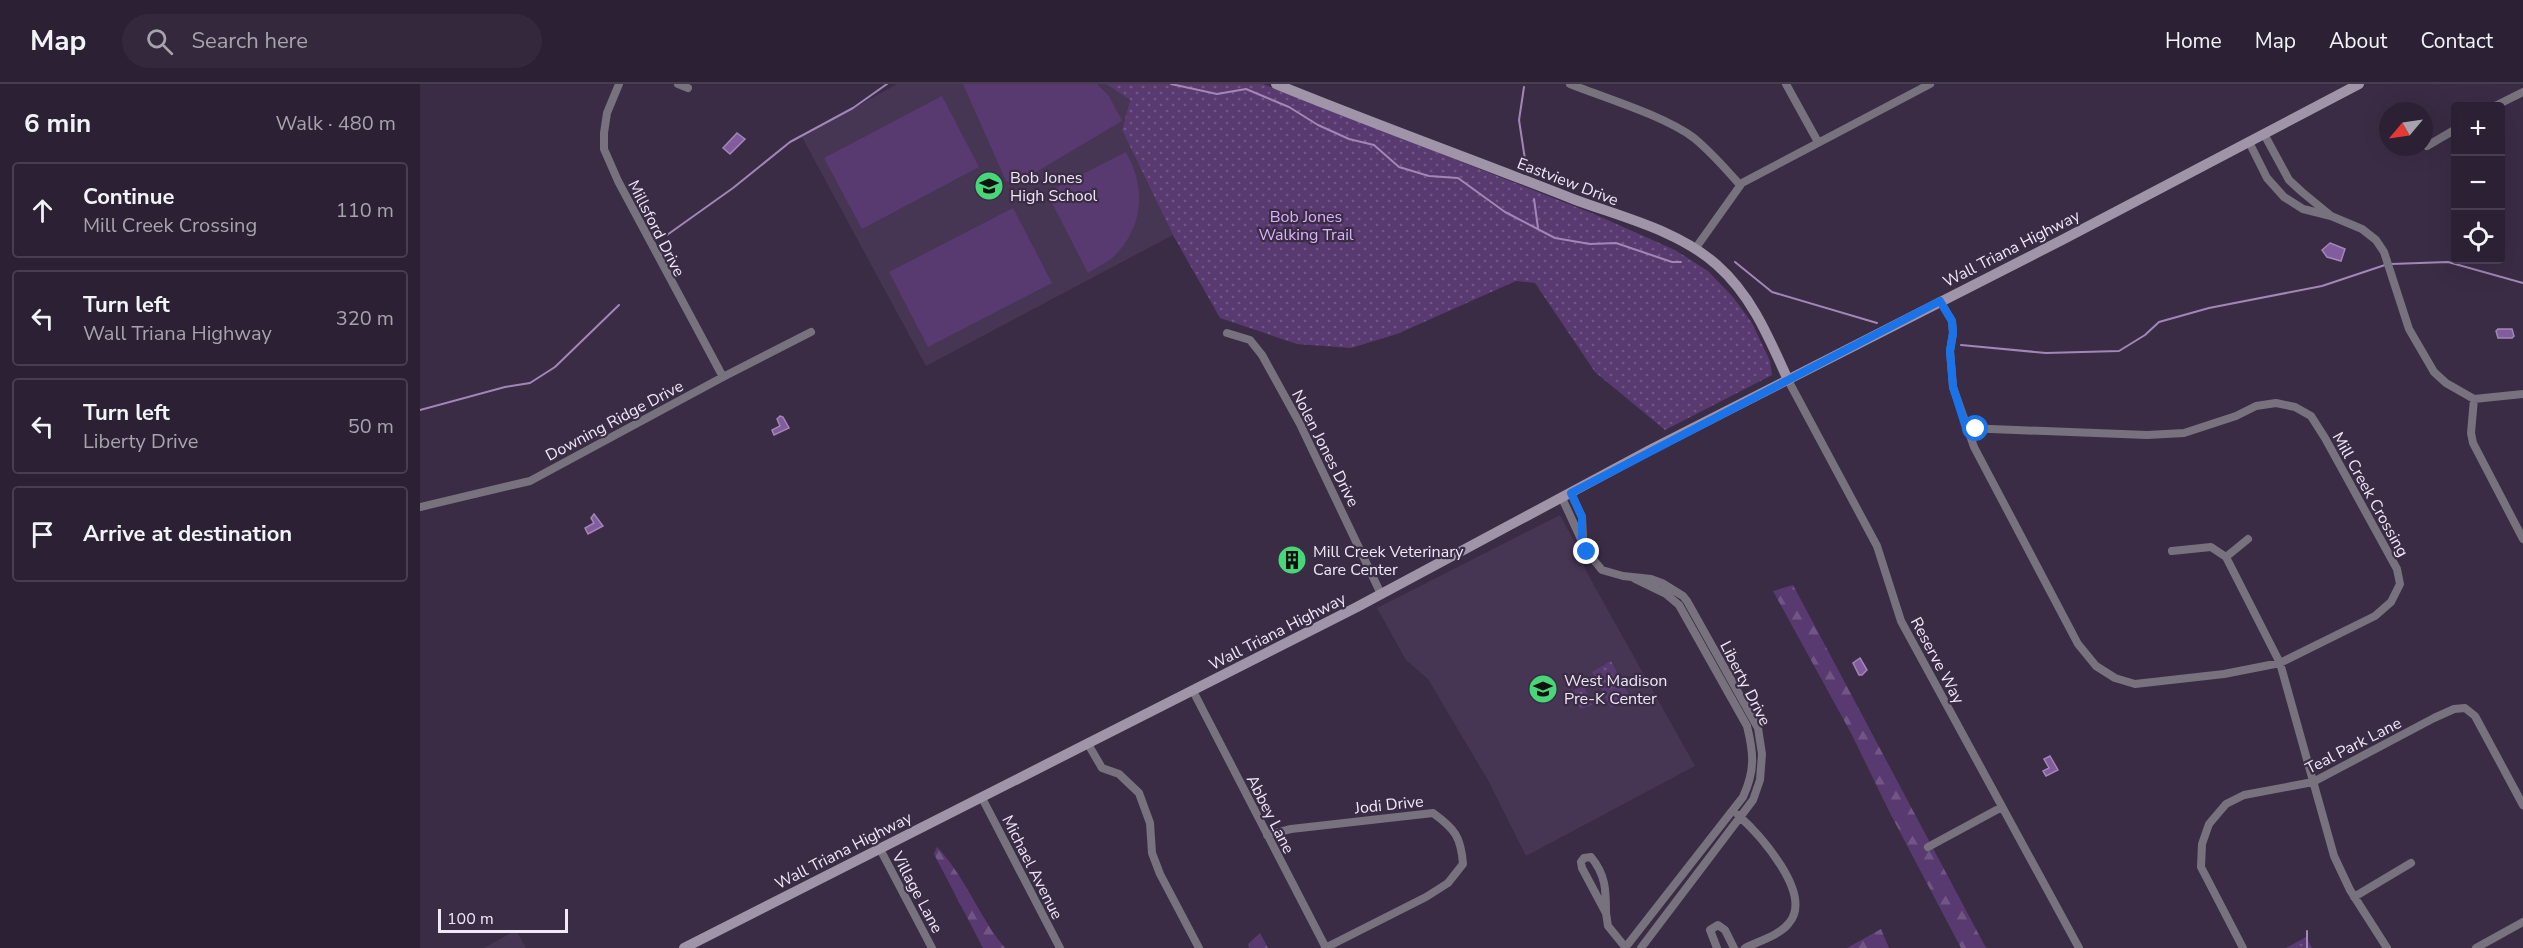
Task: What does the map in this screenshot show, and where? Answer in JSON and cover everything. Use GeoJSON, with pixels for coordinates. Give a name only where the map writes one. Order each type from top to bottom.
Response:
{"type":"FeatureCollection","features":[{"type":"Feature","properties":{"kind":"main road","name":"Eastview Drive"},"geometry":{"type":"LineString","coordinates":[[1276,84],[1408,137],[1676,237],[1717,265],[1748,299],[1767,333],[1788,380]]}},
{"type":"Feature","properties":{"kind":"main road","name":"Wall Triana Highway"},"geometry":{"type":"LineString","coordinates":[[684,948],[1193,691],[2359,84]]}},
{"type":"Feature","properties":{"kind":"street","name":"Millsford Drive"},"geometry":{"type":"LineString","coordinates":[[619,84],[608,113],[604,149],[623,192],[723,377]]}},
{"type":"Feature","properties":{"kind":"street"},"geometry":{"type":"LineString","coordinates":[[678,84],[688,88]]}},
{"type":"Feature","properties":{"kind":"street"},"geometry":{"type":"LineString","coordinates":[[1570,84],[1672,124],[1693,137],[1718,159],[1740,185]]}},
{"type":"Feature","properties":{"kind":"street"},"geometry":{"type":"LineString","coordinates":[[1786,84],[1818,142]]}},
{"type":"Feature","properties":{"kind":"street"},"geometry":{"type":"LineString","coordinates":[[1695,249],[1740,185],[1762,171],[1930,84]]}},
{"type":"Feature","properties":{"kind":"street"},"geometry":{"type":"LineString","coordinates":[[2503,102],[2523,92]]}},
{"type":"Feature","properties":{"kind":"street"},"geometry":{"type":"LineString","coordinates":[[2433,142],[2451,132]]}},
{"type":"Feature","properties":{"kind":"street"},"geometry":{"type":"LineString","coordinates":[[2264,134],[2289,180],[2331,216]]}},
{"type":"Feature","properties":{"kind":"street"},"geometry":{"type":"LineString","coordinates":[[2249,142],[2267,177],[2284,197],[2303,209],[2331,216],[2362,229],[2376,240],[2384,252],[2409,329],[2434,372],[2446,383],[2474,399],[2523,394]]}},
{"type":"Feature","properties":{"kind":"street","name":"Mill Creek Crossing"},"geometry":{"type":"LineString","coordinates":[[1940,301],[1952,321],[1950,351],[1953,387],[1966,428],[2078,644],[2096,666],[2115,678],[2135,684],[2224,674],[2280,663],[2375,616],[2391,602],[2400,584],[2397,569],[2325,438],[2311,416],[2295,407],[2276,403],[2256,406],[2236,416],[2184,433],[2147,435],[1966,428]]}},
{"type":"Feature","properties":{"kind":"street","name":"Downing Ridge Drive"},"geometry":{"type":"LineString","coordinates":[[420,507],[530,481],[811,332]]}},
{"type":"Feature","properties":{"kind":"street","name":"Nolen Jones Drive"},"geometry":{"type":"LineString","coordinates":[[1227,333],[1250,340],[1262,355],[1300,424],[1381,594]]}},
{"type":"Feature","properties":{"kind":"street","name":"Reserve Way"},"geometry":{"type":"LineString","coordinates":[[1788,380],[1877,546],[1901,621],[2079,948]]}},
{"type":"Feature","properties":{"kind":"street"},"geometry":{"type":"LineString","coordinates":[[2474,399],[2471,434],[2473,443],[2523,539]]}},
{"type":"Feature","properties":{"kind":"street","name":"Liberty Drive"},"geometry":{"type":"LineString","coordinates":[[1566,496],[1582,517],[1582,541],[1592,560],[1602,570],[1633,578],[1651,579],[1683,596],[1758,728],[1762,754],[1760,780],[1753,800],[1641,948]]}},
{"type":"Feature","properties":{"kind":"street"},"geometry":{"type":"LineString","coordinates":[[2226,557],[2248,539]]}},
{"type":"Feature","properties":{"kind":"street"},"geometry":{"type":"LineString","coordinates":[[2172,551],[2211,547],[2226,557],[2280,663],[2334,856],[2354,897],[2386,948]]}},
{"type":"Feature","properties":{"kind":"street","name":"Liberty Drive"},"geometry":{"type":"LineString","coordinates":[[1625,948],[1743,797],[1751,780],[1753,757],[1747,726],[1679,605],[1666,594],[1633,578]]}},
{"type":"Feature","properties":{"kind":"street","name":"Abbey Lane"},"geometry":{"type":"LineString","coordinates":[[1193,691],[1325,948]]}},
{"type":"Feature","properties":{"kind":"street","name":"Teal Park Lane"},"geometry":{"type":"LineString","coordinates":[[2243,948],[2201,867],[2202,844],[2209,824],[2226,804],[2244,795],[2313,782],[2434,718],[2454,709],[2465,708],[2475,716],[2523,805]]}},
{"type":"Feature","properties":{"kind":"street"},"geometry":{"type":"LineString","coordinates":[[1088,744],[1102,768],[1119,774],[1138,794],[1150,823],[1152,854],[1199,948]]}},
{"type":"Feature","properties":{"kind":"street","name":"Michael Avenue"},"geometry":{"type":"LineString","coordinates":[[982,798],[1060,948]]}},
{"type":"Feature","properties":{"kind":"street"},"geometry":{"type":"LineString","coordinates":[[1928,847],[2002,807]]}},
{"type":"Feature","properties":{"kind":"street"},"geometry":{"type":"LineString","coordinates":[[1732,810],[1771,850],[1797,898],[1794,916],[1789,924],[1745,948]]}},
{"type":"Feature","properties":{"kind":"street","name":"Jodi Drive"},"geometry":{"type":"LineString","coordinates":[[1267,835],[1291,830],[1433,813],[1449,825],[1461,842],[1463,864],[1448,884],[1325,948]]}},
{"type":"Feature","properties":{"kind":"street","name":"Village Lane"},"geometry":{"type":"LineString","coordinates":[[880,849],[932,948]]}},
{"type":"Feature","properties":{"kind":"street"},"geometry":{"type":"LineString","coordinates":[[1606,913],[1582,868],[1581,862],[1584,858],[1591,857],[1604,877],[1608,926],[1625,948]]}},
{"type":"Feature","properties":{"kind":"street"},"geometry":{"type":"LineString","coordinates":[[2354,897],[2411,863]]}},
{"type":"Feature","properties":{"kind":"street"},"geometry":{"type":"LineString","coordinates":[[2476,948],[2523,922]]}},
{"type":"Feature","properties":{"kind":"street"},"geometry":{"type":"LineString","coordinates":[[1717,948],[1710,930],[1718,925],[1725,930],[1734,948]]}},
{"type":"Feature","properties":{"kind":"shaded area","name":"Bob Jones High School"},"geometry":{"type":"Polygon","coordinates":[[[897,84],[1106,84],[1130,100],[1122,130],[1173,235],[926,366],[802,137],[897,84]]]}},
{"type":"Feature","properties":{"kind":"shaded area"},"geometry":{"type":"Polygon","coordinates":[[[737,133],[745,139],[730,154],[723,148],[737,133]]]}},
{"type":"Feature","properties":{"kind":"shaded area"},"geometry":{"type":"Polygon","coordinates":[[[2330,243],[2345,249],[2341,261],[2327,257],[2322,250],[2330,243]]]}},
{"type":"Feature","properties":{"kind":"shaded area"},"geometry":{"type":"Polygon","coordinates":[[[2512,329],[2514,336],[2498,338],[2496,331],[2512,329]]]}},
{"type":"Feature","properties":{"kind":"shaded area"},"geometry":{"type":"Polygon","coordinates":[[[780,416],[789,428],[774,435],[772,430],[780,426],[777,419],[780,416]]]}},
{"type":"Feature","properties":{"kind":"shaded area"},"geometry":{"type":"Polygon","coordinates":[[[594,514],[603,526],[588,534],[585,528],[594,523],[591,518],[594,514]]]}},
{"type":"Feature","properties":{"kind":"shaded area","name":"West Madison Pre-K Center"},"geometry":{"type":"Polygon","coordinates":[[[1560,515],[1575,543],[1586,571],[1695,766],[1526,856],[1489,782],[1428,679],[1406,660],[1377,608],[1560,515]]]}},
{"type":"Feature","properties":{"kind":"shaded area"},"geometry":{"type":"Polygon","coordinates":[[[1860,658],[1867,670],[1862,675],[1859,675],[1853,663],[1860,658]]]}},
{"type":"Feature","properties":{"kind":"shaded area"},"geometry":{"type":"Polygon","coordinates":[[[2050,756],[2058,770],[2046,776],[2043,771],[2049,768],[2044,759],[2050,756]]]}},
{"type":"Feature","properties":{"kind":"shaded area"},"geometry":{"type":"Polygon","coordinates":[[[516,930],[526,948],[484,948],[516,930]]]}},
{"type":"Feature","properties":{"kind":"green space"},"geometry":{"type":"Polygon","coordinates":[[[963,84],[1097,84],[1109,96],[1122,121],[1016,184],[1006,181],[963,84]]]}},
{"type":"Feature","properties":{"kind":"green space","name":"Bob Jones Walking Trail"},"geometry":{"type":"Polygon","coordinates":[[[1106,84],[1263,84],[1594,214],[1675,250],[1708,271],[1733,297],[1752,323],[1770,361],[1772,375],[1665,430],[1595,372],[1535,283],[1516,281],[1397,334],[1351,348],[1297,344],[1220,318],[1173,235],[1122,130],[1130,100],[1106,84]]]}},
{"type":"Feature","properties":{"kind":"green space"},"geometry":{"type":"Polygon","coordinates":[[[942,96],[979,167],[862,229],[824,158],[942,96]]]}},
{"type":"Feature","properties":{"kind":"green space"},"geometry":{"type":"Polygon","coordinates":[[[1126,152],[1139,190],[1137,216],[1127,240],[1116,255],[1088,273],[1051,201],[1055,188],[1126,152]]]}},
{"type":"Feature","properties":{"kind":"green space"},"geometry":{"type":"Polygon","coordinates":[[[1013,208],[1052,283],[928,347],[889,272],[1013,208]]]}},
{"type":"Feature","properties":{"kind":"green space"},"geometry":{"type":"Polygon","coordinates":[[[1793,585],[1986,948],[1961,948],[1852,735],[1773,591],[1793,585]]]}},
{"type":"Feature","properties":{"kind":"green space"},"geometry":{"type":"Polygon","coordinates":[[[1611,661],[1630,697],[1611,708],[1592,672],[1611,661]]]}},
{"type":"Feature","properties":{"kind":"green space"},"geometry":{"type":"Polygon","coordinates":[[[1584,686],[1592,705],[1580,709],[1572,691],[1584,686]]]}},
{"type":"Feature","properties":{"kind":"green space"},"geometry":{"type":"Polygon","coordinates":[[[937,847],[956,871],[1005,948],[983,948],[934,854],[937,847]]]}},
{"type":"Feature","properties":{"kind":"green space"},"geometry":{"type":"Polygon","coordinates":[[[1881,929],[1889,948],[1847,948],[1881,929]]]}},
{"type":"Feature","properties":{"kind":"green space"},"geometry":{"type":"Polygon","coordinates":[[[1260,933],[1268,948],[1249,948],[1248,944],[1260,933]]]}},
{"type":"Feature","properties":{"kind":"green space"},"geometry":{"type":"Polygon","coordinates":[[[2306,937],[2312,948],[2286,948],[2306,937]]]}},
{"type":"Feature","properties":{"kind":"waterway"},"geometry":{"type":"LineString","coordinates":[[667,235],[733,188],[790,142],[853,108],[887,84]]}},
{"type":"Feature","properties":{"kind":"waterway"},"geometry":{"type":"LineString","coordinates":[[1171,84],[1217,94],[1246,89],[1289,107],[1318,125],[1349,139],[1374,145],[1399,167],[1429,176],[1458,178],[1505,212],[1555,238],[1590,244],[1616,243],[1672,262],[1681,262]]}},
{"type":"Feature","properties":{"kind":"waterway"},"geometry":{"type":"LineString","coordinates":[[1524,87],[1519,120],[1526,166]]}},
{"type":"Feature","properties":{"kind":"waterway"},"geometry":{"type":"LineString","coordinates":[[1534,199],[1538,228]]}},
{"type":"Feature","properties":{"kind":"waterway"},"geometry":{"type":"LineString","coordinates":[[1735,262],[1772,292],[1877,323]]}},
{"type":"Feature","properties":{"kind":"waterway"},"geometry":{"type":"LineString","coordinates":[[2391,264],[2448,262],[2523,283]]}},
{"type":"Feature","properties":{"kind":"waterway"},"geometry":{"type":"LineString","coordinates":[[1961,345],[2046,353],[2119,351],[2145,335],[2159,322],[2209,308],[2322,286],[2385,265]]}},
{"type":"Feature","properties":{"kind":"waterway"},"geometry":{"type":"LineString","coordinates":[[420,410],[505,387],[530,383],[555,367],[619,305]]}},
{"type":"Feature","properties":{"kind":"waterway"},"geometry":{"type":"LineString","coordinates":[[2307,931],[2307,948]]}},
{"type":"Feature","properties":{"kind":"place","name":"Bob Jones High School"},"geometry":{"type":"Point","coordinates":[989,186]}},
{"type":"Feature","properties":{"kind":"place","name":"Mill Creek Veterinary Care Center"},"geometry":{"type":"Point","coordinates":[1292,560]}},
{"type":"Feature","properties":{"kind":"place","name":"West Madison Pre-K Center"},"geometry":{"type":"Point","coordinates":[1543,689]}},
{"type":"Feature","properties":{"kind":"route"},"geometry":{"type":"LineString","coordinates":[[1587,552],[1582,541],[1584,526],[1582,517],[1571,493],[1940,301],[1952,321],[1950,351],[1953,387],[1966,428],[1976,429]]}}]}
